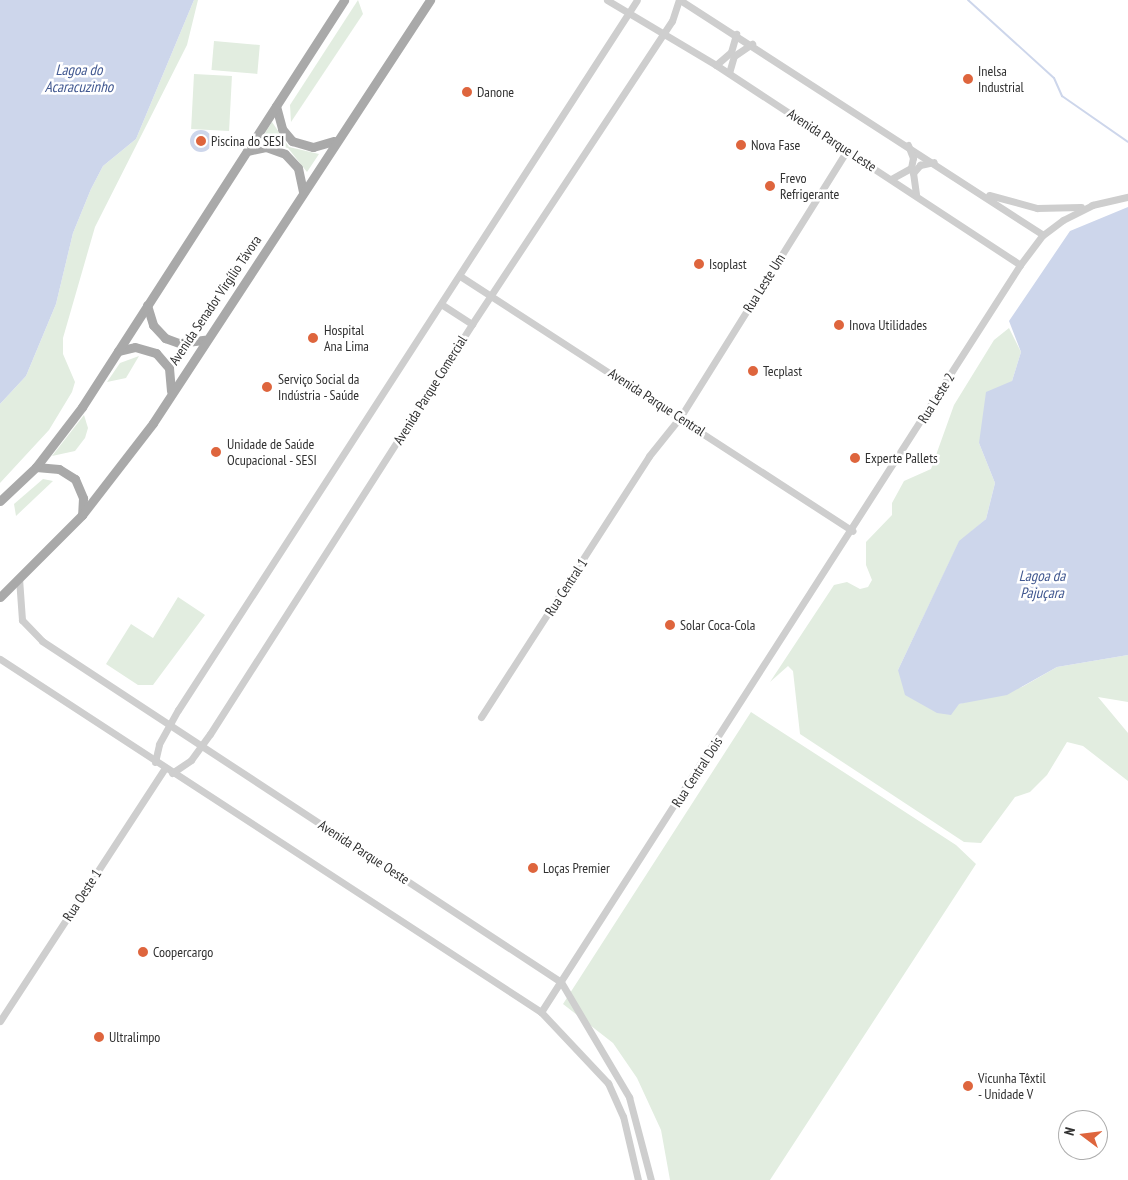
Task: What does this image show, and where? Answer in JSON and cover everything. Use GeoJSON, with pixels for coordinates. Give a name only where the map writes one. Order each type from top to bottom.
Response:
{"type":"FeatureCollection","features":[{"type":"Feature","properties":{"kind":"main road"},"geometry":{"type":"LineString","coordinates":[[0,501],[36,467],[82,407],[344,0]]}},
{"type":"Feature","properties":{"kind":"main road","name":"Avenida Senador Virgílio Távora"},"geometry":{"type":"LineString","coordinates":[[0,597],[82,515],[153,423],[171,391],[334,141],[430,0]]}},
{"type":"Feature","properties":{"kind":"main road"},"geometry":{"type":"LineString","coordinates":[[276,106],[282,129],[292,141],[314,147],[334,141]]}},
{"type":"Feature","properties":{"kind":"main road"},"geometry":{"type":"LineString","coordinates":[[246,151],[266,147],[285,154],[298,168],[303,191]]}},
{"type":"Feature","properties":{"kind":"main road"},"geometry":{"type":"LineString","coordinates":[[147,305],[153,325],[165,338],[179,343],[205,340]]}},
{"type":"Feature","properties":{"kind":"main road"},"geometry":{"type":"LineString","coordinates":[[118,351],[135,347],[156,353],[168,368],[171,391]]}},
{"type":"Feature","properties":{"kind":"main road"},"geometry":{"type":"LineString","coordinates":[[36,467],[58,469],[75,479],[83,498],[82,515]]}},
{"type":"Feature","properties":{"kind":"street","name":"Avenida Parque Leste"},"geometry":{"type":"LineString","coordinates":[[607,0],[662,35],[716,64],[1020,265]]}},
{"type":"Feature","properties":{"kind":"street"},"geometry":{"type":"LineString","coordinates":[[155,762],[169,724],[637,0]]}},
{"type":"Feature","properties":{"kind":"street"},"geometry":{"type":"LineString","coordinates":[[679,0],[752,44],[907,144],[1043,235]]}},
{"type":"Feature","properties":{"kind":"street","name":"Avenida Parque Comercial"},"geometry":{"type":"LineString","coordinates":[[172,773],[202,746],[472,324],[662,35],[679,0]]}},
{"type":"Feature","properties":{"kind":"street"},"geometry":{"type":"LineString","coordinates":[[716,64],[731,52],[736,34]]}},
{"type":"Feature","properties":{"kind":"street"},"geometry":{"type":"LineString","coordinates":[[729,73],[734,56],[752,44]]}},
{"type":"Feature","properties":{"kind":"street"},"geometry":{"type":"LineString","coordinates":[[892,179],[911,168],[913,158],[907,144]]}},
{"type":"Feature","properties":{"kind":"street","name":"Rua Leste Um"},"geometry":{"type":"LineString","coordinates":[[649,456],[681,416],[847,150]]}},
{"type":"Feature","properties":{"kind":"street"},"geometry":{"type":"LineString","coordinates":[[916,195],[913,173],[920,165],[934,162]]}},
{"type":"Feature","properties":{"kind":"street"},"geometry":{"type":"LineString","coordinates":[[981,193],[1037,208],[1092,205],[1128,197]]}},
{"type":"Feature","properties":{"kind":"street"},"geometry":{"type":"LineString","coordinates":[[1020,265],[1043,235],[1092,205]]}},
{"type":"Feature","properties":{"kind":"street","name":"Rua Leste 2"},"geometry":{"type":"LineString","coordinates":[[852,531],[1020,265]]}},
{"type":"Feature","properties":{"kind":"street","name":"Avenida Parque Central"},"geometry":{"type":"LineString","coordinates":[[460,276],[681,416],[852,531]]}},
{"type":"Feature","properties":{"kind":"street"},"geometry":{"type":"LineString","coordinates":[[441,304],[472,324]]}},
{"type":"Feature","properties":{"kind":"street","name":"Rua Central 1"},"geometry":{"type":"LineString","coordinates":[[481,717],[649,456]]}},
{"type":"Feature","properties":{"kind":"street","name":"Rua Central Dois"},"geometry":{"type":"LineString","coordinates":[[541,1012],[852,531]]}},
{"type":"Feature","properties":{"kind":"street","name":"Avenida Parque Oeste"},"geometry":{"type":"LineString","coordinates":[[19,578],[20,611],[29,630],[561,982],[629,1097],[651,1180]]}},
{"type":"Feature","properties":{"kind":"street"},"geometry":{"type":"LineString","coordinates":[[0,659],[155,762],[541,1012],[608,1083],[623,1116],[638,1180]]}},
{"type":"Feature","properties":{"kind":"street","name":"Rua Oeste 1"},"geometry":{"type":"LineString","coordinates":[[0,1021],[165,768]]}},
{"type":"Feature","properties":{"kind":"shaded area"},"geometry":{"type":"Polygon","coordinates":[[[194,0],[198,0],[187,45],[95,227],[63,338],[63,354],[75,382],[72,392],[49,430],[0,483],[0,404],[26,376],[56,304],[73,233],[91,189],[103,166],[136,139],[194,0]]]}},
{"type":"Feature","properties":{"kind":"shaded area"},"geometry":{"type":"Polygon","coordinates":[[[358,0],[363,14],[291,122],[290,105],[358,0]]]}},
{"type":"Feature","properties":{"kind":"shaded area"},"geometry":{"type":"Polygon","coordinates":[[[214,41],[260,45],[257,74],[211,70],[214,41]]]}},
{"type":"Feature","properties":{"kind":"shaded area"},"geometry":{"type":"Polygon","coordinates":[[[194,74],[232,76],[229,131],[191,129],[194,74]]]}},
{"type":"Feature","properties":{"kind":"shaded area"},"geometry":{"type":"Polygon","coordinates":[[[272,122],[289,147],[319,154],[307,172],[288,148],[260,141],[272,122]]]}},
{"type":"Feature","properties":{"kind":"shaded area"},"geometry":{"type":"Polygon","coordinates":[[[1009,328],[1021,352],[1012,381],[979,443],[995,483],[986,519],[959,542],[898,670],[959,704],[1022,687],[1057,667],[1128,655],[1128,702],[1098,697],[1128,733],[1128,781],[1083,746],[1067,742],[1047,775],[1030,792],[1015,797],[981,843],[964,842],[800,734],[793,671],[788,666],[770,682],[834,585],[847,582],[860,589],[868,587],[872,580],[866,565],[866,542],[892,515],[892,503],[904,481],[931,469],[954,405],[994,340],[1009,328]]]}},
{"type":"Feature","properties":{"kind":"shaded area"},"geometry":{"type":"Polygon","coordinates":[[[139,356],[126,378],[107,382],[120,363],[139,356]]]}},
{"type":"Feature","properties":{"kind":"shaded area"},"geometry":{"type":"Polygon","coordinates":[[[84,415],[88,428],[85,438],[75,451],[52,456],[84,415]]]}},
{"type":"Feature","properties":{"kind":"shaded area"},"geometry":{"type":"Polygon","coordinates":[[[43,479],[53,481],[16,516],[14,504],[43,479]]]}},
{"type":"Feature","properties":{"kind":"shaded area"},"geometry":{"type":"Polygon","coordinates":[[[178,597],[205,615],[153,685],[138,685],[106,664],[131,624],[153,638],[178,597]]]}},
{"type":"Feature","properties":{"kind":"shaded area"},"geometry":{"type":"Polygon","coordinates":[[[751,712],[956,845],[976,864],[770,1180],[670,1180],[661,1130],[637,1078],[613,1043],[563,1004],[751,712]]]}},
{"type":"Feature","properties":{"kind":"water","name":"Lagoa do Acaracuzinho"},"geometry":{"type":"Polygon","coordinates":[[[0,0],[194,0],[136,139],[103,166],[91,189],[73,233],[56,304],[26,376],[0,404],[0,0]]]}},
{"type":"Feature","properties":{"kind":"water","name":"Piscina do SESI"},"geometry":{"type":"Polygon","coordinates":[[[201,130],[209,133],[212,141],[209,149],[201,152],[193,149],[190,141],[193,133],[201,130]]]}},
{"type":"Feature","properties":{"kind":"water","name":"Lagoa da Pajuçara"},"geometry":{"type":"Polygon","coordinates":[[[1128,207],[1128,655],[1057,667],[1007,695],[959,704],[951,715],[937,713],[905,695],[898,670],[959,541],[986,519],[995,483],[979,443],[986,392],[1012,381],[1021,352],[1009,321],[1070,231],[1128,207]]]}},
{"type":"Feature","properties":{"kind":"waterway"},"geometry":{"type":"LineString","coordinates":[[968,0],[1054,78],[1062,96],[1128,142]]}},
{"type":"Feature","properties":{"kind":"place","name":"Inelsa Industrial"},"geometry":{"type":"Point","coordinates":[968,79]}},
{"type":"Feature","properties":{"kind":"place","name":"Danone"},"geometry":{"type":"Point","coordinates":[467,92]}},
{"type":"Feature","properties":{"kind":"place","name":"Piscina do SESI"},"geometry":{"type":"Point","coordinates":[201,141]}},
{"type":"Feature","properties":{"kind":"place","name":"Nova Fase"},"geometry":{"type":"Point","coordinates":[741,145]}},
{"type":"Feature","properties":{"kind":"place","name":"Frevo Refrigerante"},"geometry":{"type":"Point","coordinates":[770,186]}},
{"type":"Feature","properties":{"kind":"place","name":"Isoplast"},"geometry":{"type":"Point","coordinates":[699,264]}},
{"type":"Feature","properties":{"kind":"place","name":"Inova Utilidades"},"geometry":{"type":"Point","coordinates":[839,325]}},
{"type":"Feature","properties":{"kind":"place","name":"Hospital Ana Lima"},"geometry":{"type":"Point","coordinates":[313,338]}},
{"type":"Feature","properties":{"kind":"place","name":"Tecplast"},"geometry":{"type":"Point","coordinates":[753,371]}},
{"type":"Feature","properties":{"kind":"place","name":"Serviço Social da Indústria - Saúde"},"geometry":{"type":"Point","coordinates":[267,387]}},
{"type":"Feature","properties":{"kind":"place","name":"Unidade de Saúde Ocupacional - SESI"},"geometry":{"type":"Point","coordinates":[216,452]}},
{"type":"Feature","properties":{"kind":"place","name":"Experte Pallets"},"geometry":{"type":"Point","coordinates":[855,458]}},
{"type":"Feature","properties":{"kind":"place","name":"Solar Coca-Cola"},"geometry":{"type":"Point","coordinates":[670,625]}},
{"type":"Feature","properties":{"kind":"place","name":"Loças Premier"},"geometry":{"type":"Point","coordinates":[533,868]}},
{"type":"Feature","properties":{"kind":"place","name":"Coopercargo"},"geometry":{"type":"Point","coordinates":[143,952]}},
{"type":"Feature","properties":{"kind":"place","name":"Ultralimpo"},"geometry":{"type":"Point","coordinates":[99,1037]}},
{"type":"Feature","properties":{"kind":"place","name":"Vicunha Têxtil - Unidade V"},"geometry":{"type":"Point","coordinates":[968,1086]}}]}
